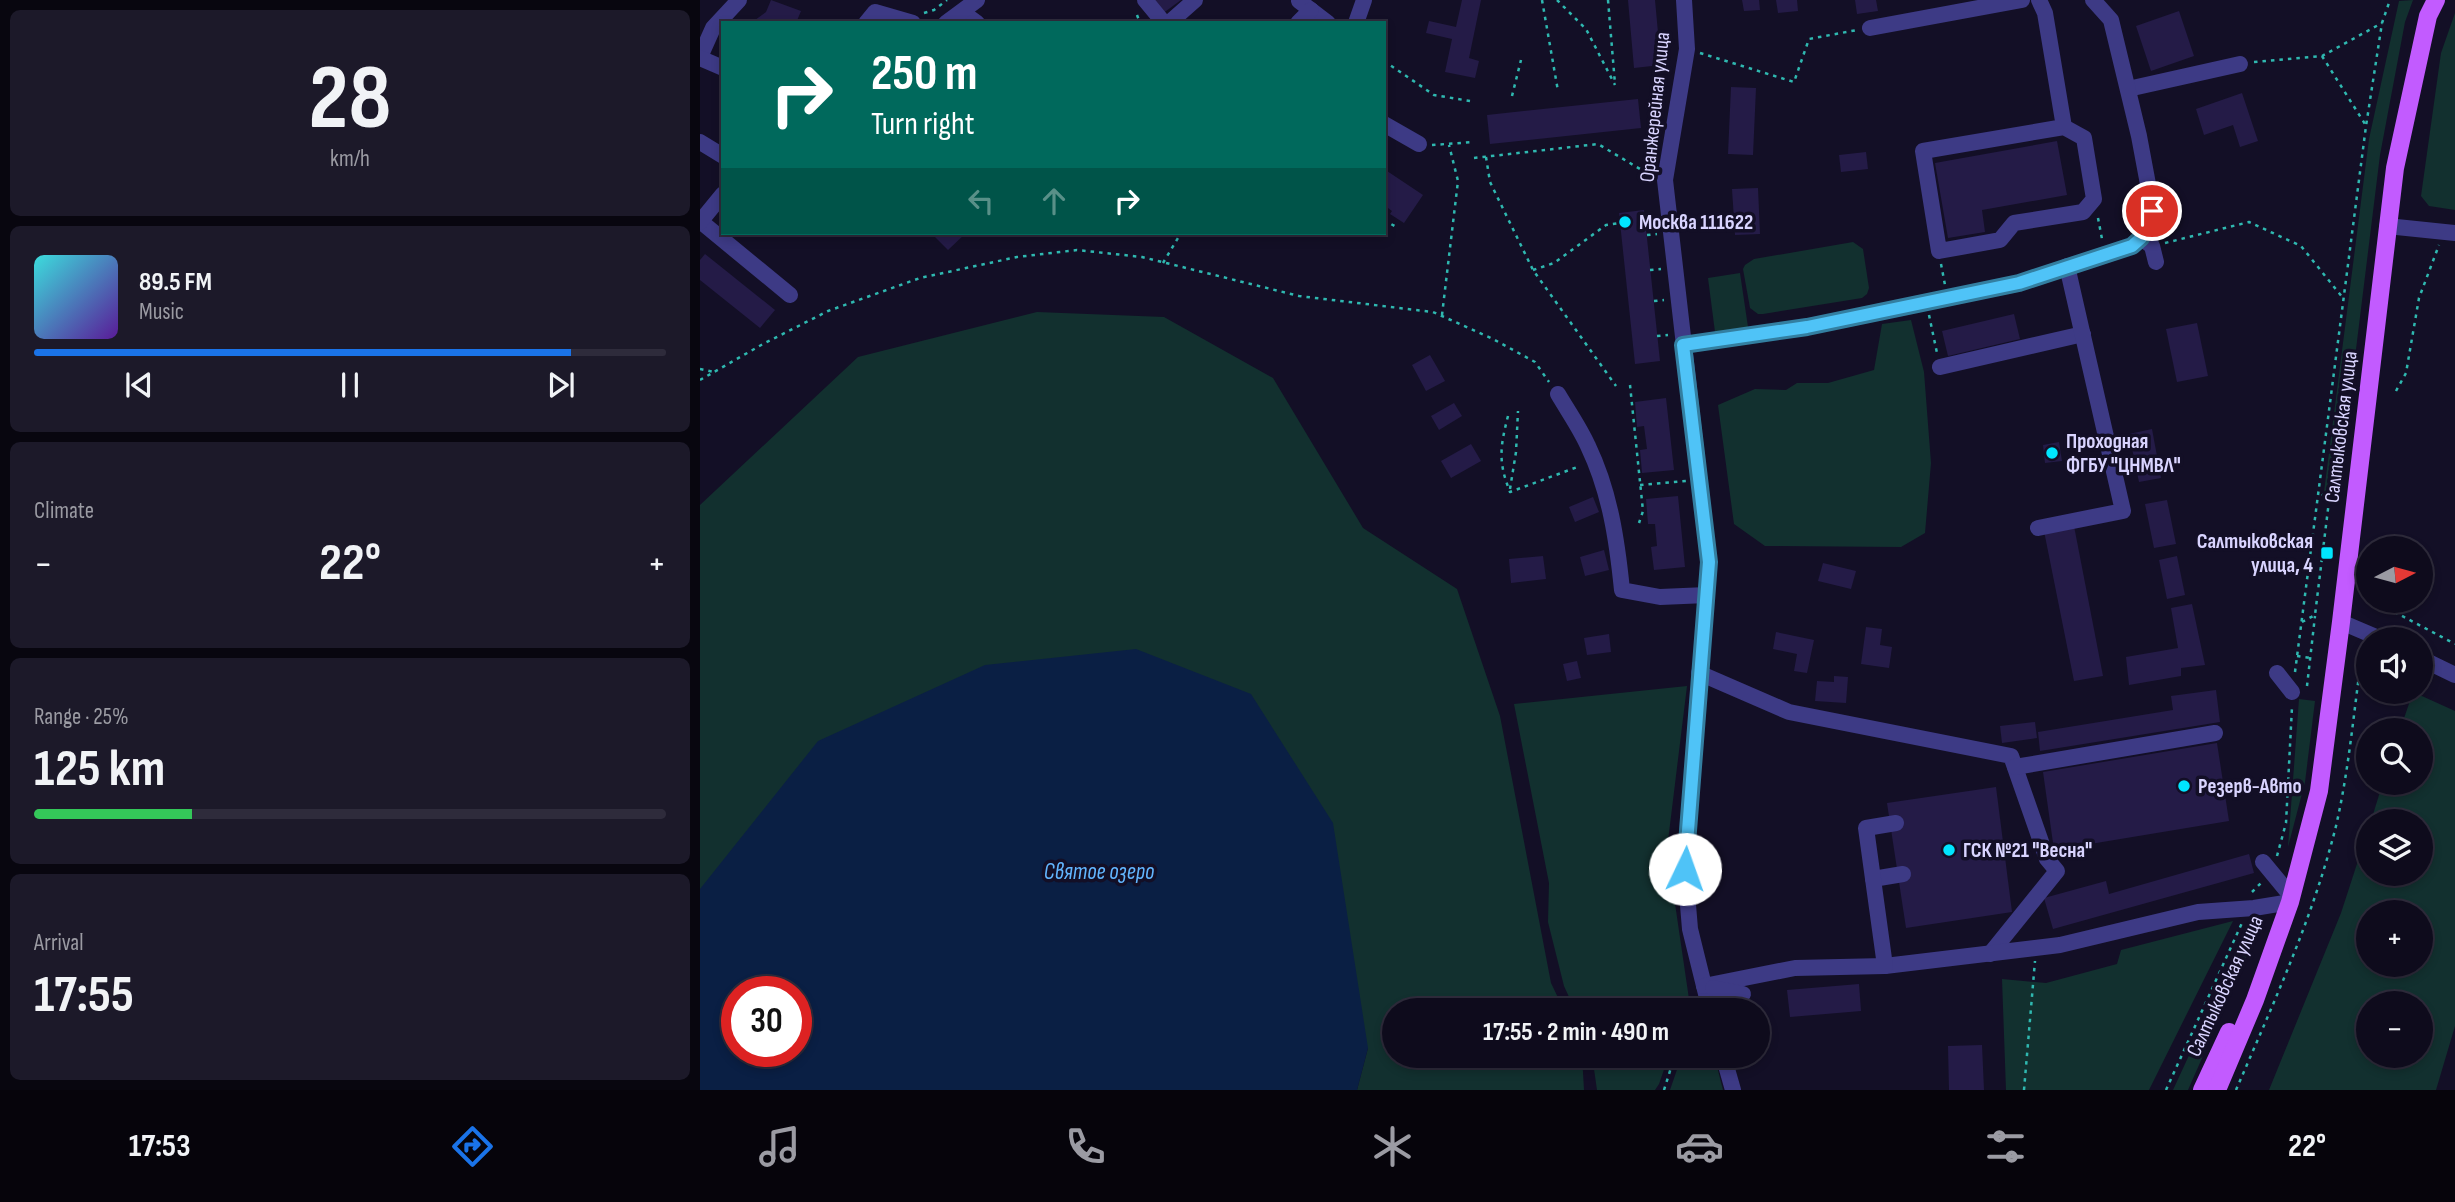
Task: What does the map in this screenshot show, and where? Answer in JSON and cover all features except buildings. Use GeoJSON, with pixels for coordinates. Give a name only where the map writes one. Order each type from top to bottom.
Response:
{"type":"FeatureCollection","features":[{"type":"Feature","properties":{"kind":"main road","name":"Салтыковская улица"},"geometry":{"type":"LineString","coordinates":[[2217,1090],[2255,1000],[2290,899],[2319,791],[2395,168],[2428,16],[2436,0]]}},
{"type":"Feature","properties":{"kind":"main road","name":"Салтыковская улица"},"geometry":{"type":"LineString","coordinates":[[2202,1090],[2290,899]]}},
{"type":"Feature","properties":{"kind":"street"},"geometry":{"type":"LineString","coordinates":[[721,67],[700,58],[713,28],[739,0]]}},
{"type":"Feature","properties":{"kind":"street"},"geometry":{"type":"LineString","coordinates":[[863,0],[870,17],[899,21]]}},
{"type":"Feature","properties":{"kind":"street"},"geometry":{"type":"LineString","coordinates":[[949,21],[977,0]]}},
{"type":"Feature","properties":{"kind":"street"},"geometry":{"type":"LineString","coordinates":[[1145,0],[1164,21]]}},
{"type":"Feature","properties":{"kind":"street"},"geometry":{"type":"LineString","coordinates":[[1169,21],[1195,0]]}},
{"type":"Feature","properties":{"kind":"street"},"geometry":{"type":"LineString","coordinates":[[1357,21],[1364,0]]}},
{"type":"Feature","properties":{"kind":"street","name":"Оранжерейная улица"},"geometry":{"type":"LineString","coordinates":[[1684,0],[1687,49],[1665,180],[1709,562],[1685,869],[1690,929],[1706,998]]}},
{"type":"Feature","properties":{"kind":"street"},"geometry":{"type":"LineString","coordinates":[[1870,28],[2022,0]]}},
{"type":"Feature","properties":{"kind":"street"},"geometry":{"type":"LineString","coordinates":[[2039,0],[2045,13],[2064,127]]}},
{"type":"Feature","properties":{"kind":"street"},"geometry":{"type":"LineString","coordinates":[[2093,0],[2111,20],[2128,89],[2152,211],[2146,242],[2156,262]]}},
{"type":"Feature","properties":{"kind":"street"},"geometry":{"type":"LineString","coordinates":[[1298,21],[1302,3],[1325,21]]}},
{"type":"Feature","properties":{"kind":"street"},"geometry":{"type":"LineString","coordinates":[[962,12],[973,21]]}},
{"type":"Feature","properties":{"kind":"street"},"geometry":{"type":"LineString","coordinates":[[2128,89],[2240,64]]}},
{"type":"Feature","properties":{"kind":"street"},"geometry":{"type":"LineString","coordinates":[[1386,125],[1419,145]]}},
{"type":"Feature","properties":{"kind":"street"},"geometry":{"type":"LineString","coordinates":[[2064,127],[2084,138],[2094,198],[2083,212],[2014,223],[2000,240],[1939,251],[1923,151],[2064,127]]}},
{"type":"Feature","properties":{"kind":"street"},"geometry":{"type":"LineString","coordinates":[[700,142],[721,155]]}},
{"type":"Feature","properties":{"kind":"street"},"geometry":{"type":"LineString","coordinates":[[721,196],[700,222],[790,295]]}},
{"type":"Feature","properties":{"kind":"street"},"geometry":{"type":"LineString","coordinates":[[2387,226],[2450,233]]}},
{"type":"Feature","properties":{"kind":"street"},"geometry":{"type":"LineString","coordinates":[[1683,345],[1807,327],[2019,283],[2146,242]]}},
{"type":"Feature","properties":{"kind":"street"},"geometry":{"type":"LineString","coordinates":[[2038,528],[2123,511],[2067,267]]}},
{"type":"Feature","properties":{"kind":"street"},"geometry":{"type":"LineString","coordinates":[[1940,367],[2083,334]]}},
{"type":"Feature","properties":{"kind":"street"},"geometry":{"type":"LineString","coordinates":[[1558,394],[1594,461],[1616,532],[1622,590],[1660,597],[1707,595]]}},
{"type":"Feature","properties":{"kind":"street"},"geometry":{"type":"LineString","coordinates":[[2341,622],[2356,628]]}},
{"type":"Feature","properties":{"kind":"street"},"geometry":{"type":"LineString","coordinates":[[2433,664],[2455,675]]}},
{"type":"Feature","properties":{"kind":"street"},"geometry":{"type":"LineString","coordinates":[[1699,673],[1789,712],[2011,756],[2047,859],[2057,872],[1990,954]]}},
{"type":"Feature","properties":{"kind":"street"},"geometry":{"type":"LineString","coordinates":[[2277,673],[2299,692]]}},
{"type":"Feature","properties":{"kind":"street"},"geometry":{"type":"LineString","coordinates":[[2015,767],[2215,733]]}},
{"type":"Feature","properties":{"kind":"street"},"geometry":{"type":"LineString","coordinates":[[1885,966],[1866,828],[1896,823]]}},
{"type":"Feature","properties":{"kind":"street"},"geometry":{"type":"LineString","coordinates":[[1703,986],[1795,968],[1885,966],[2060,945],[2198,912],[2254,908],[2290,899],[2268,867]]}},
{"type":"Feature","properties":{"kind":"street"},"geometry":{"type":"LineString","coordinates":[[1874,879],[1903,874]]}},
{"type":"Feature","properties":{"kind":"street"},"geometry":{"type":"LineString","coordinates":[[1703,986],[1743,994]]}},
{"type":"Feature","properties":{"kind":"street"},"geometry":{"type":"LineString","coordinates":[[1727,1068],[1733,1090]]}},
{"type":"Feature","properties":{"kind":"path"},"geometry":{"type":"LineString","coordinates":[[1542,0],[1558,91]]}},
{"type":"Feature","properties":{"kind":"path"},"geometry":{"type":"LineString","coordinates":[[1557,0],[1586,29],[1615,85],[1608,0]]}},
{"type":"Feature","properties":{"kind":"path"},"geometry":{"type":"LineString","coordinates":[[2268,867],[2286,823],[2299,692],[2297,656],[2301,622],[2366,125],[2382,23],[2390,0]]}},
{"type":"Feature","properties":{"kind":"path"},"geometry":{"type":"LineString","coordinates":[[2240,64],[2322,56],[2382,23]]}},
{"type":"Feature","properties":{"kind":"path"},"geometry":{"type":"LineString","coordinates":[[1687,49],[1794,82],[1808,39],[1870,28]]}},
{"type":"Feature","properties":{"kind":"path"},"geometry":{"type":"LineString","coordinates":[[2322,56],[2366,125]]}},
{"type":"Feature","properties":{"kind":"path"},"geometry":{"type":"LineString","coordinates":[[1513,96],[1521,60]]}},
{"type":"Feature","properties":{"kind":"path"},"geometry":{"type":"LineString","coordinates":[[1386,62],[1434,95],[1470,101]]}},
{"type":"Feature","properties":{"kind":"path"},"geometry":{"type":"LineString","coordinates":[[1655,82],[1658,136]]}},
{"type":"Feature","properties":{"kind":"path"},"geometry":{"type":"LineString","coordinates":[[1419,145],[1473,142]]}},
{"type":"Feature","properties":{"kind":"path"},"geometry":{"type":"LineString","coordinates":[[1474,158],[1598,144],[1660,181]]}},
{"type":"Feature","properties":{"kind":"path"},"geometry":{"type":"LineString","coordinates":[[1442,316],[1458,181],[1449,145]]}},
{"type":"Feature","properties":{"kind":"path"},"geometry":{"type":"LineString","coordinates":[[1486,157],[1490,182],[1533,270],[1616,386]]}},
{"type":"Feature","properties":{"kind":"path"},"geometry":{"type":"LineString","coordinates":[[2094,198],[2105,246]]}},
{"type":"Feature","properties":{"kind":"path"},"geometry":{"type":"LineString","coordinates":[[1386,221],[1398,229]]}},
{"type":"Feature","properties":{"kind":"path"},"geometry":{"type":"LineString","coordinates":[[2146,242],[2249,222],[2301,246],[2343,299]]}},
{"type":"Feature","properties":{"kind":"path"},"geometry":{"type":"LineString","coordinates":[[1533,270],[1554,263],[1606,225],[1620,223]]}},
{"type":"Feature","properties":{"kind":"path"},"geometry":{"type":"LineString","coordinates":[[2396,391],[2406,373],[2418,298],[2450,233]]}},
{"type":"Feature","properties":{"kind":"path"},"geometry":{"type":"LineString","coordinates":[[1163,263],[1180,235]]}},
{"type":"Feature","properties":{"kind":"path"},"geometry":{"type":"LineString","coordinates":[[700,380],[828,311],[920,278],[1017,257],[1077,250],[1142,257],[1299,296],[1433,312],[1493,339],[1535,362],[1558,394]]}},
{"type":"Feature","properties":{"kind":"path"},"geometry":{"type":"LineString","coordinates":[[1939,251],[1946,294]]}},
{"type":"Feature","properties":{"kind":"path"},"geometry":{"type":"LineString","coordinates":[[1926,302],[1940,367]]}},
{"type":"Feature","properties":{"kind":"path"},"geometry":{"type":"LineString","coordinates":[[700,369],[714,372]]}},
{"type":"Feature","properties":{"kind":"path"},"geometry":{"type":"LineString","coordinates":[[1630,385],[1643,511],[1639,523]]}},
{"type":"Feature","properties":{"kind":"path"},"geometry":{"type":"LineString","coordinates":[[1510,492],[1518,411]]}},
{"type":"Feature","properties":{"kind":"path"},"geometry":{"type":"LineString","coordinates":[[1508,416],[1502,439],[1500,469],[1510,492]]}},
{"type":"Feature","properties":{"kind":"path"},"geometry":{"type":"LineString","coordinates":[[1510,492],[1594,461]]}},
{"type":"Feature","properties":{"kind":"path"},"geometry":{"type":"LineString","coordinates":[[1640,485],[1694,480]]}},
{"type":"Feature","properties":{"kind":"path"},"geometry":{"type":"LineString","coordinates":[[2299,692],[2311,658],[2329,501],[2319,492]]}},
{"type":"Feature","properties":{"kind":"path"},"geometry":{"type":"LineString","coordinates":[[2397,613],[2455,644]]}},
{"type":"Feature","properties":{"kind":"path"},"geometry":{"type":"LineString","coordinates":[[2301,622],[2315,615]]}},
{"type":"Feature","properties":{"kind":"path"},"geometry":{"type":"LineString","coordinates":[[2297,656],[2311,658]]}},
{"type":"Feature","properties":{"kind":"path"},"geometry":{"type":"LineString","coordinates":[[2166,1090],[2242,923],[2254,908]]}},
{"type":"Feature","properties":{"kind":"path"},"geometry":{"type":"LineString","coordinates":[[2024,1090],[2036,948]]}},
{"type":"Feature","properties":{"kind":"path"},"geometry":{"type":"LineString","coordinates":[[1664,1090],[1671,1068]]}},
{"type":"Feature","properties":{"kind":"green space"},"geometry":{"type":"Polygon","coordinates":[[[2413,0],[2405,22],[2380,155],[2338,495],[2324,492],[2369,139],[2399,1],[2413,0]]]}},
{"type":"Feature","properties":{"kind":"green space"},"geometry":{"type":"Polygon","coordinates":[[[2455,13],[2455,210],[2429,206],[2421,196],[2441,53],[2455,13]]]}},
{"type":"Feature","properties":{"kind":"green space"},"geometry":{"type":"Polygon","coordinates":[[[1853,242],[1863,249],[1869,288],[1862,298],[1763,314],[1750,308],[1743,269],[1754,259],[1853,242]]]}},
{"type":"Feature","properties":{"kind":"green space"},"geometry":{"type":"Polygon","coordinates":[[[1740,273],[1748,327],[1715,332],[1708,278],[1740,273]]]}},
{"type":"Feature","properties":{"kind":"green space"},"geometry":{"type":"Polygon","coordinates":[[[1037,312],[1164,317],[1273,378],[1363,528],[1457,589],[1500,716],[1551,983],[1558,998],[1382,998],[1382,1068],[1583,1068],[1584,1090],[1357,1090],[1368,1048],[700,889],[700,505],[858,357],[1037,312]]]}},
{"type":"Feature","properties":{"kind":"green space"},"geometry":{"type":"Polygon","coordinates":[[[1911,320],[1924,372],[1931,463],[1925,533],[1901,547],[1765,546],[1734,524],[1718,405],[1755,389],[1786,390],[1797,383],[1828,383],[1874,370],[1882,324],[1911,320]]]}},
{"type":"Feature","properties":{"kind":"green space"},"geometry":{"type":"Polygon","coordinates":[[[1687,686],[1667,849],[1689,998],[1570,998],[1548,922],[1549,883],[1514,704],[1687,686]]]}},
{"type":"Feature","properties":{"kind":"green space"},"geometry":{"type":"Polygon","coordinates":[[[2299,699],[2315,701],[2305,782],[2288,847],[2299,699]]]}},
{"type":"Feature","properties":{"kind":"green space"},"geometry":{"type":"Polygon","coordinates":[[[2433,701],[2455,711],[2455,1026],[2436,1090],[2269,1090],[2341,913],[2356,867],[2356,886],[2433,886],[2433,809],[2375,809],[2379,795],[2433,795],[2433,718],[2404,718],[2409,704],[2433,704],[2433,701]]]}},
{"type":"Feature","properties":{"kind":"green space"},"geometry":{"type":"Polygon","coordinates":[[[2264,917],[2188,1090],[2173,1090],[2252,919],[2264,917]]]}},
{"type":"Feature","properties":{"kind":"green space"},"geometry":{"type":"Polygon","coordinates":[[[2233,921],[2149,1090],[2006,1090],[2002,979],[2046,983],[2117,964],[2121,950],[2233,921]]]}},
{"type":"Feature","properties":{"kind":"green space"},"geometry":{"type":"Polygon","coordinates":[[[1594,1068],[1665,1068],[1655,1090],[1597,1090],[1594,1068]]]}},
{"type":"Feature","properties":{"kind":"green space"},"geometry":{"type":"Polygon","coordinates":[[[1678,1068],[1717,1068],[1723,1090],[1670,1090],[1678,1068]]]}},
{"type":"Feature","properties":{"kind":"water","name":"Святое озеро"},"geometry":{"type":"Polygon","coordinates":[[[1136,649],[1251,694],[1333,823],[1368,1048],[1357,1090],[700,1090],[700,889],[818,741],[985,665],[1136,649]]]}},
{"type":"Feature","properties":{"kind":"place","name":"Москва 111622"},"geometry":{"type":"Point","coordinates":[1625,222]}},
{"type":"Feature","properties":{"kind":"place","name":"Проходная ФГБУ \"ЦНМВЛ\""},"geometry":{"type":"Point","coordinates":[2052,453]}},
{"type":"Feature","properties":{"kind":"place","name":"Салтыковская улица, 4"},"geometry":{"type":"Point","coordinates":[2327,553]}},
{"type":"Feature","properties":{"kind":"place","name":"Резерв-Авто"},"geometry":{"type":"Point","coordinates":[2184,786]}},
{"type":"Feature","properties":{"kind":"place","name":"ГСК №21 \"Весна\""},"geometry":{"type":"Point","coordinates":[1949,850]}},
{"type":"Feature","properties":{"kind":"route"},"geometry":{"type":"LineString","coordinates":[[1685,869],[1709,562],[1683,345],[1807,327],[2019,283],[2132,246],[2141,238],[2152,211]]}}]}
